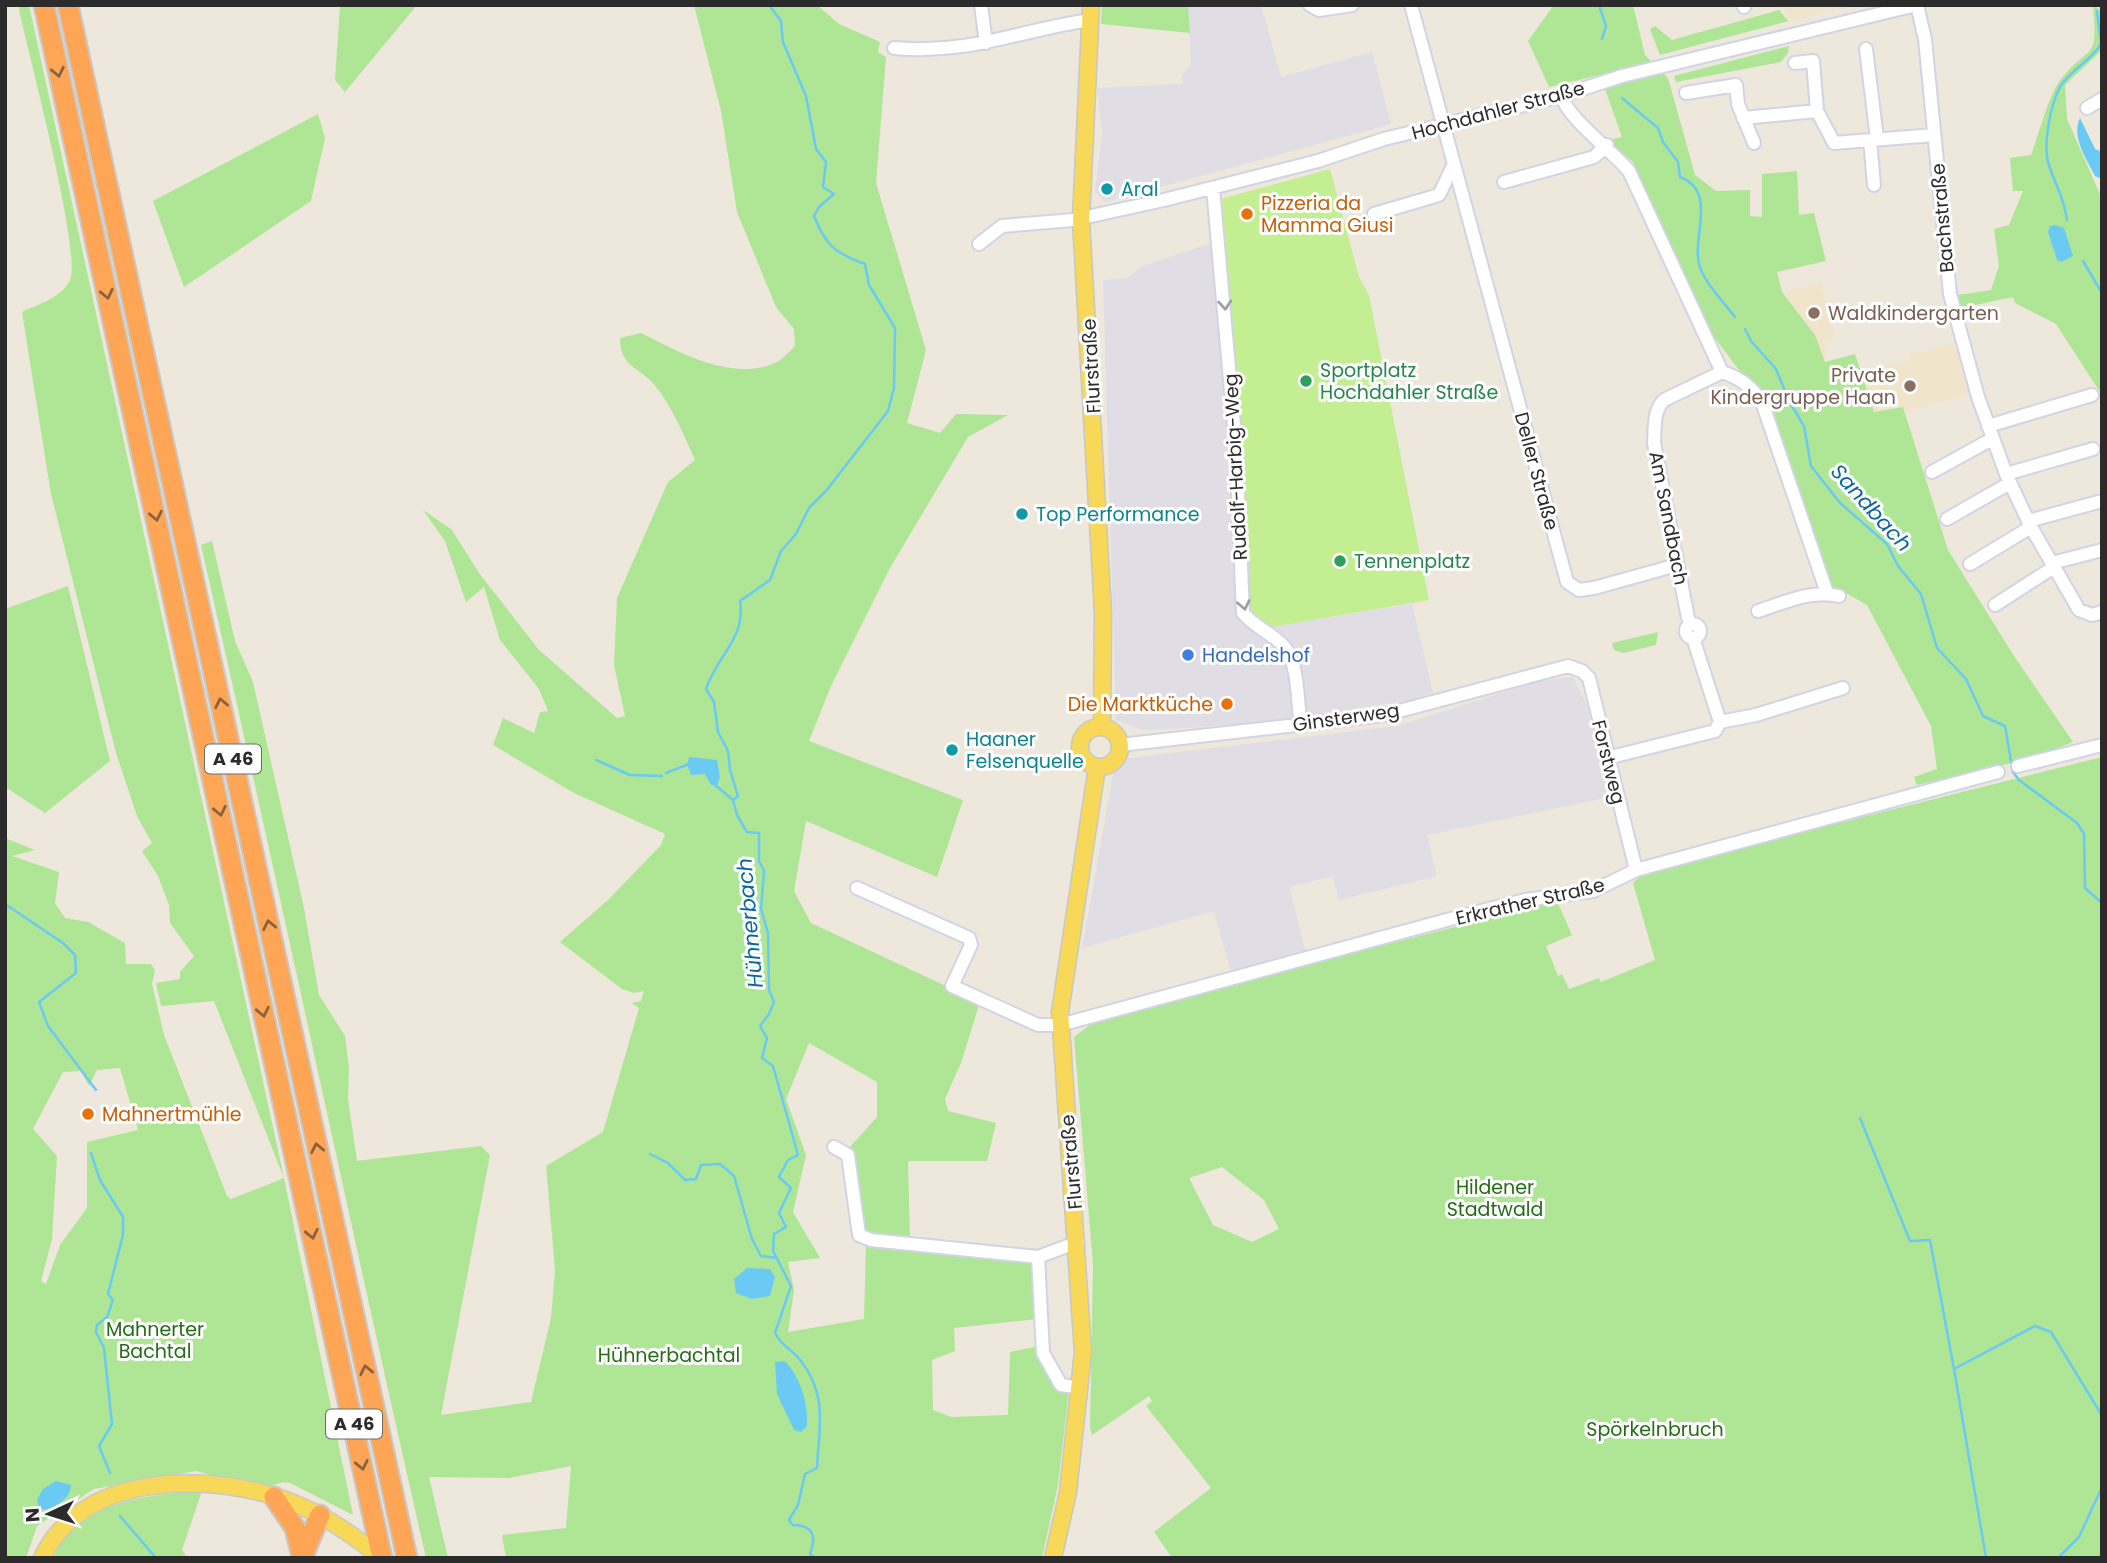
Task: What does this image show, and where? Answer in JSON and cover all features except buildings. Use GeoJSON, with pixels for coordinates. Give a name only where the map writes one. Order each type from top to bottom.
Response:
{"type":"FeatureCollection","features":[{"type":"Feature","properties":{"kind":"highway","name":"A 46"},"geometry":{"type":"LineString","coordinates":[[44,5],[382,1558]]}},
{"type":"Feature","properties":{"kind":"highway","name":"A 46"},"geometry":{"type":"LineString","coordinates":[[68,5],[407,1558]]}},
{"type":"Feature","properties":{"kind":"highway"},"geometry":{"type":"LineString","coordinates":[[274,1497],[295,1528],[302,1557]]}},
{"type":"Feature","properties":{"kind":"highway"},"geometry":{"type":"LineString","coordinates":[[302,1557],[320,1515]]}},
{"type":"Feature","properties":{"kind":"main road","name":"Flurstraße"},"geometry":{"type":"LineString","coordinates":[[1091,12],[1082,219],[1102,587],[1102,727]]}},
{"type":"Feature","properties":{"kind":"main road"},"geometry":{"type":"LineString","coordinates":[[1102,727],[1114,733],[1120,745],[1115,761],[1097,767],[1086,761],[1080,748],[1088,730],[1102,727]]}},
{"type":"Feature","properties":{"kind":"main road","name":"Flurstraße"},"geometry":{"type":"LineString","coordinates":[[1053,1558],[1068,1492],[1081,1388],[1083,1325],[1060,1025],[1061,992],[1097,767]]}},
{"type":"Feature","properties":{"kind":"main road"},"geometry":{"type":"LineString","coordinates":[[42,1558],[54,1537],[98,1504],[127,1492],[172,1484],[241,1487],[274,1497],[320,1515],[382,1558]]}},
{"type":"Feature","properties":{"kind":"street"},"geometry":{"type":"LineString","coordinates":[[981,5],[986,43]]}},
{"type":"Feature","properties":{"kind":"street"},"geometry":{"type":"LineString","coordinates":[[1310,5],[1319,10],[1352,5]]}},
{"type":"Feature","properties":{"kind":"street","name":"Deller Straße"},"geometry":{"type":"LineString","coordinates":[[1411,5],[1567,582],[1580,590],[1594,588],[1678,565]]}},
{"type":"Feature","properties":{"kind":"street","name":"Hochdahler Straße"},"geometry":{"type":"LineString","coordinates":[[979,244],[1003,226],[1082,219],[1213,188],[1443,124],[1561,96],[1622,76],[1916,5]]}},
{"type":"Feature","properties":{"kind":"street","name":"Bachstraße"},"geometry":{"type":"LineString","coordinates":[[1916,5],[1925,39],[1950,294],[1990,432],[2029,524],[2080,610],[2092,615],[2102,612]]}},
{"type":"Feature","properties":{"kind":"street"},"geometry":{"type":"LineString","coordinates":[[894,48],[924,51],[986,43],[1091,12]]}},
{"type":"Feature","properties":{"kind":"street"},"geometry":{"type":"LineString","coordinates":[[1866,49],[1874,139],[1874,185]]}},
{"type":"Feature","properties":{"kind":"street"},"geometry":{"type":"LineString","coordinates":[[1795,63],[1813,61],[1817,111],[1834,143],[1934,135]]}},
{"type":"Feature","properties":{"kind":"street"},"geometry":{"type":"LineString","coordinates":[[1686,93],[1736,85],[1747,118],[1817,111]]}},
{"type":"Feature","properties":{"kind":"street"},"geometry":{"type":"LineString","coordinates":[[1561,96],[1568,111],[1607,145],[1629,171],[1722,372],[1746,383],[1762,402],[1833,595],[1806,596],[1758,611]]}},
{"type":"Feature","properties":{"kind":"street"},"geometry":{"type":"LineString","coordinates":[[2087,108],[2102,99]]}},
{"type":"Feature","properties":{"kind":"street"},"geometry":{"type":"LineString","coordinates":[[1504,182],[1594,157],[1607,145]]}},
{"type":"Feature","properties":{"kind":"street"},"geometry":{"type":"LineString","coordinates":[[1374,214],[1438,195],[1453,166]]}},
{"type":"Feature","properties":{"kind":"street","name":"Rudolf-Harbig-Weg"},"geometry":{"type":"LineString","coordinates":[[1213,188],[1236,448],[1243,613],[1286,649],[1292,663],[1301,725]]}},
{"type":"Feature","properties":{"kind":"street","name":"Am Sandbach"},"geometry":{"type":"LineString","coordinates":[[1688,618],[1654,443],[1658,406],[1664,400],[1722,372]]}},
{"type":"Feature","properties":{"kind":"street"},"geometry":{"type":"LineString","coordinates":[[1932,472],[1990,432],[2092,395]]}},
{"type":"Feature","properties":{"kind":"street"},"geometry":{"type":"LineString","coordinates":[[1947,519],[2008,479],[2093,449]]}},
{"type":"Feature","properties":{"kind":"street"},"geometry":{"type":"LineString","coordinates":[[1970,564],[2029,524],[2102,501]]}},
{"type":"Feature","properties":{"kind":"street"},"geometry":{"type":"LineString","coordinates":[[1995,605],[2053,565],[2102,550]]}},
{"type":"Feature","properties":{"kind":"street"},"geometry":{"type":"LineString","coordinates":[[1607,758],[1715,731],[1720,722],[1693,638]]}},
{"type":"Feature","properties":{"kind":"street","name":"Ginsterweg"},"geometry":{"type":"LineString","coordinates":[[1120,745],[1384,715],[1568,666]]}},
{"type":"Feature","properties":{"kind":"street","name":"Forstweg"},"geometry":{"type":"LineString","coordinates":[[1568,666],[1583,671],[1589,678],[1636,870]]}},
{"type":"Feature","properties":{"kind":"street"},"geometry":{"type":"LineString","coordinates":[[1720,722],[1756,715],[1843,688]]}},
{"type":"Feature","properties":{"kind":"street"},"geometry":{"type":"LineString","coordinates":[[2018,766],[2102,746]]}},
{"type":"Feature","properties":{"kind":"street","name":"Erkrather Straße"},"geometry":{"type":"LineString","coordinates":[[1060,1025],[1469,914],[1525,900],[1593,891],[1636,870],[1998,772]]}},
{"type":"Feature","properties":{"kind":"street"},"geometry":{"type":"LineString","coordinates":[[857,888],[969,938],[971,945],[952,986],[1038,1025],[1060,1025]]}},
{"type":"Feature","properties":{"kind":"street"},"geometry":{"type":"LineString","coordinates":[[834,1147],[848,1155],[859,1235],[871,1240],[1038,1256],[1078,1241]]}},
{"type":"Feature","properties":{"kind":"street"},"geometry":{"type":"LineString","coordinates":[[1038,1256],[1043,1353],[1060,1385],[1081,1388]]}},
{"type":"Feature","properties":{"kind":"shaded area"},"geometry":{"type":"Polygon","coordinates":[[[1188,5],[1261,5],[1281,77],[1372,52],[1391,124],[1105,202],[1095,192],[1102,134],[1097,88],[1183,84],[1182,76],[1191,65],[1188,5]]]}},
{"type":"Feature","properties":{"kind":"shaded area"},"geometry":{"type":"Polygon","coordinates":[[[1783,5],[1857,5],[1788,21],[1783,5]]]}},
{"type":"Feature","properties":{"kind":"shaded area"},"geometry":{"type":"Polygon","coordinates":[[[1211,243],[1216,246],[1248,600],[1272,627],[1412,604],[1433,692],[1416,699],[1290,719],[1189,728],[1143,730],[1116,720],[1103,280],[1128,278],[1141,267],[1211,243]]]}},
{"type":"Feature","properties":{"kind":"shaded area","name":"Waldkindergarten"},"geometry":{"type":"Polygon","coordinates":[[[1820,283],[1836,339],[1823,343],[1827,358],[1823,358],[1815,335],[1782,292],[1820,283]]]}},
{"type":"Feature","properties":{"kind":"shaded area","name":"Private Kindergruppe Haan"},"geometry":{"type":"Polygon","coordinates":[[[1955,343],[1968,395],[1864,422],[1851,376],[1910,360],[1909,355],[1955,343]]]}},
{"type":"Feature","properties":{"kind":"shaded area"},"geometry":{"type":"Polygon","coordinates":[[[1573,677],[1587,706],[1610,797],[1427,835],[1437,876],[1339,900],[1333,876],[1289,887],[1306,952],[1231,972],[1214,911],[1082,948],[1113,775],[1129,758],[1397,726],[1539,681],[1573,677]]]}},
{"type":"Feature","properties":{"kind":"green space"},"geometry":{"type":"Polygon","coordinates":[[[18,5],[29,5],[284,1178],[214,1001],[161,1006],[156,983],[180,979],[180,972],[194,956],[170,923],[169,905],[158,876],[142,851],[152,843],[137,816],[116,753],[51,494],[22,312],[49,300],[66,286],[70,280],[72,262],[52,148],[18,5]]]}},
{"type":"Feature","properties":{"kind":"green space"},"geometry":{"type":"Polygon","coordinates":[[[340,5],[417,5],[345,92],[335,80],[340,5]]]}},
{"type":"Feature","properties":{"kind":"green space","name":"Hühnerbachtal"},"geometry":{"type":"Polygon","coordinates":[[[694,5],[817,5],[839,24],[880,42],[878,52],[886,57],[876,183],[926,350],[907,423],[940,433],[956,414],[1008,415],[968,437],[890,568],[831,686],[809,741],[963,800],[937,877],[806,821],[794,891],[811,923],[980,1002],[961,1063],[945,1099],[948,1111],[996,1123],[987,1161],[908,1161],[910,1238],[870,1235],[861,1228],[850,1147],[877,1117],[877,1082],[809,1043],[786,1099],[806,1155],[793,1212],[820,1258],[788,1262],[794,1290],[788,1332],[864,1319],[866,1243],[1034,1260],[1037,1319],[954,1328],[955,1351],[932,1360],[933,1410],[951,1417],[1008,1415],[1010,1352],[1040,1346],[1053,1376],[1070,1380],[1058,1485],[1042,1558],[506,1558],[502,1535],[566,1528],[571,1466],[509,1478],[429,1477],[448,1558],[426,1558],[397,1431],[201,545],[212,541],[235,641],[253,682],[304,908],[319,995],[345,1036],[349,1069],[348,1099],[357,1161],[481,1146],[490,1155],[441,1415],[531,1402],[551,1318],[555,1270],[546,1166],[603,1132],[639,1008],[632,1003],[641,1001],[644,991],[634,993],[622,989],[560,942],[609,899],[661,845],[665,834],[574,793],[493,745],[503,718],[534,733],[540,712],[548,711],[539,689],[500,640],[484,587],[466,602],[445,541],[423,510],[452,530],[479,573],[539,650],[617,718],[625,716],[614,665],[617,598],[668,482],[695,460],[663,396],[651,381],[628,362],[621,348],[620,338],[641,333],[689,356],[724,367],[741,369],[775,363],[795,346],[794,329],[776,307],[737,212],[721,111],[694,5]]]}},
{"type":"Feature","properties":{"kind":"green space"},"geometry":{"type":"Polygon","coordinates":[[[1102,5],[1188,5],[1190,33],[1101,24],[1102,5]]]}},
{"type":"Feature","properties":{"kind":"green space"},"geometry":{"type":"Polygon","coordinates":[[[1554,5],[1633,5],[1645,55],[1668,78],[1695,175],[1716,191],[1750,190],[1750,216],[1762,217],[1762,174],[1797,171],[1799,215],[1814,213],[1826,261],[1777,272],[1782,292],[1815,335],[1825,362],[1855,354],[1874,412],[1903,407],[1948,550],[2014,656],[2073,742],[2033,758],[1917,785],[1914,777],[1937,769],[1931,726],[1867,605],[1837,588],[1821,588],[1749,383],[1711,333],[1633,162],[1608,140],[1622,137],[1600,75],[1549,87],[1528,41],[1554,5]]]}},
{"type":"Feature","properties":{"kind":"green space"},"geometry":{"type":"Polygon","coordinates":[[[2093,5],[2102,11],[2102,50],[2065,85],[2067,119],[2102,199],[2102,395],[2056,324],[2015,303],[2013,297],[1961,308],[1958,295],[1991,290],[1999,266],[1994,229],[2009,225],[2023,191],[2013,191],[2010,158],[2031,155],[2056,86],[2071,67],[2090,50],[2094,36],[2093,5]]]}},
{"type":"Feature","properties":{"kind":"green space"},"geometry":{"type":"Polygon","coordinates":[[[1779,10],[1788,21],[1660,55],[1650,29],[1655,26],[1672,40],[1779,10]]]}},
{"type":"Feature","properties":{"kind":"green space"},"geometry":{"type":"Polygon","coordinates":[[[1789,46],[1788,53],[1781,62],[1676,82],[1674,76],[1789,46]]]}},
{"type":"Feature","properties":{"kind":"green space"},"geometry":{"type":"Polygon","coordinates":[[[318,114],[325,138],[311,201],[184,287],[153,201],[318,114]]]}},
{"type":"Feature","properties":{"kind":"green space"},"geometry":{"type":"Polygon","coordinates":[[[1330,169],[1359,277],[1369,295],[1429,600],[1272,627],[1256,618],[1248,600],[1240,445],[1221,199],[1330,169]]]}},
{"type":"Feature","properties":{"kind":"green space"},"geometry":{"type":"Polygon","coordinates":[[[68,586],[110,761],[45,813],[5,787],[5,609],[68,586]]]}},
{"type":"Feature","properties":{"kind":"green space"},"geometry":{"type":"Polygon","coordinates":[[[1658,632],[1656,645],[1623,653],[1614,650],[1612,643],[1658,632]]]}},
{"type":"Feature","properties":{"kind":"green space","name":"Hildener Stadtwald"},"geometry":{"type":"Polygon","coordinates":[[[2102,757],[2102,1558],[1172,1558],[1154,1532],[1211,1488],[1146,1406],[1152,1401],[1149,1396],[1092,1435],[1090,1428],[1093,1264],[1074,1037],[1091,1024],[1148,1005],[1557,901],[1572,935],[1546,946],[1558,976],[1562,974],[1569,989],[1599,978],[1601,982],[1655,960],[1633,883],[1644,872],[2102,757]],[[1222,1167],[1189,1178],[1213,1225],[1252,1242],[1279,1229],[1264,1200],[1222,1167]]]}},
{"type":"Feature","properties":{"kind":"green space","name":"Mahnerter Bachtal"},"geometry":{"type":"Polygon","coordinates":[[[5,838],[35,850],[12,856],[59,872],[55,903],[65,918],[88,922],[125,943],[126,964],[151,964],[155,970],[152,984],[164,1035],[227,1196],[231,1199],[284,1178],[353,1515],[290,1483],[283,1482],[262,1489],[196,1471],[94,1489],[37,1526],[26,1558],[5,1558],[5,838]],[[120,1068],[97,1070],[89,1086],[81,1071],[63,1072],[33,1129],[57,1156],[52,1239],[41,1281],[46,1284],[60,1245],[87,1208],[87,1142],[138,1130],[120,1068]]]}},
{"type":"Feature","properties":{"kind":"green space"},"geometry":{"type":"Polygon","coordinates":[[[202,1491],[182,1550],[187,1558],[53,1558],[63,1539],[78,1524],[96,1513],[138,1499],[202,1491]]]}},
{"type":"Feature","properties":{"kind":"water"},"geometry":{"type":"Polygon","coordinates":[[[2080,118],[2095,149],[2102,152],[2102,176],[2099,178],[2095,176],[2078,140],[2080,118]]]}},
{"type":"Feature","properties":{"kind":"water"},"geometry":{"type":"Polygon","coordinates":[[[2050,226],[2064,228],[2073,256],[2061,262],[2057,260],[2048,232],[2050,226]]]}},
{"type":"Feature","properties":{"kind":"water"},"geometry":{"type":"Polygon","coordinates":[[[689,757],[717,760],[720,777],[717,785],[711,785],[705,774],[691,775],[687,765],[689,757]]]}},
{"type":"Feature","properties":{"kind":"water"},"geometry":{"type":"Polygon","coordinates":[[[747,1268],[770,1269],[775,1277],[770,1296],[752,1299],[736,1293],[734,1279],[747,1268]]]}},
{"type":"Feature","properties":{"kind":"water"},"geometry":{"type":"Polygon","coordinates":[[[785,1361],[795,1375],[805,1400],[807,1426],[801,1432],[794,1430],[777,1394],[775,1362],[785,1361]]]}},
{"type":"Feature","properties":{"kind":"water"},"geometry":{"type":"Polygon","coordinates":[[[56,1481],[71,1485],[69,1494],[50,1508],[45,1510],[39,1507],[37,1500],[43,1489],[56,1481]]]}},
{"type":"Feature","properties":{"kind":"waterway","name":"Hühnerbach"},"geometry":{"type":"LineString","coordinates":[[769,5],[781,21],[783,42],[806,96],[816,149],[826,162],[823,187],[834,194],[819,207],[814,216],[823,235],[833,247],[865,264],[869,285],[895,328],[894,388],[888,411],[826,491],[809,508],[796,534],[781,551],[770,580],[740,601],[741,614],[735,637],[706,689],[714,702],[718,732],[728,751],[730,770],[738,796],[733,800],[737,815],[747,832],[759,833],[759,861],[764,871],[761,909],[768,933],[769,990],[774,1002],[760,1026],[767,1038],[762,1058],[773,1066],[798,1155],[788,1160],[779,1177],[791,1188],[779,1213],[786,1227],[774,1234],[773,1251],[791,1286],[775,1333],[810,1374],[818,1399],[820,1425],[817,1468],[805,1474],[798,1505],[789,1520],[793,1525],[805,1527],[812,1533],[810,1554],[815,1558]]}},
{"type":"Feature","properties":{"kind":"waterway","name":"Sandbach"},"geometry":{"type":"LineString","coordinates":[[1599,5],[1606,26],[1602,39]]}},
{"type":"Feature","properties":{"kind":"waterway"},"geometry":{"type":"LineString","coordinates":[[2067,220],[2047,157],[2048,125],[2060,87],[2101,44],[2097,11]]}},
{"type":"Feature","properties":{"kind":"waterway","name":"Sandbach"},"geometry":{"type":"LineString","coordinates":[[1622,98],[1658,128],[1663,142],[1678,162],[1680,177],[1692,184],[1698,193],[1701,204],[1698,243],[1700,267],[1735,317]]}},
{"type":"Feature","properties":{"kind":"waterway"},"geometry":{"type":"LineString","coordinates":[[2083,261],[2102,293]]}},
{"type":"Feature","properties":{"kind":"waterway","name":"Sandbach"},"geometry":{"type":"LineString","coordinates":[[1745,329],[1751,341],[1776,369],[1789,401],[1804,426],[1811,466],[1840,503],[1887,544],[1898,566],[1921,594],[1937,648],[1966,679],[1983,716],[2005,726],[2013,772],[2019,780],[2077,823],[2084,834],[2085,888],[2102,903]]}},
{"type":"Feature","properties":{"kind":"waterway"},"geometry":{"type":"LineString","coordinates":[[596,760],[630,775],[662,776]]}},
{"type":"Feature","properties":{"kind":"waterway"},"geometry":{"type":"LineString","coordinates":[[666,773],[689,764]]}},
{"type":"Feature","properties":{"kind":"waterway"},"geometry":{"type":"LineString","coordinates":[[715,785],[733,800]]}},
{"type":"Feature","properties":{"kind":"waterway"},"geometry":{"type":"LineString","coordinates":[[5,904],[63,943],[75,955],[76,973],[39,1002],[48,1026],[96,1090]]}},
{"type":"Feature","properties":{"kind":"waterway"},"geometry":{"type":"LineString","coordinates":[[1860,1118],[1910,1241],[1930,1240],[1954,1369],[2035,1326],[2051,1332],[2101,1414],[2102,1421]]}},
{"type":"Feature","properties":{"kind":"waterway"},"geometry":{"type":"LineString","coordinates":[[91,1153],[100,1180],[123,1217],[123,1235],[108,1294],[113,1300],[107,1317],[97,1325],[96,1332],[104,1348],[112,1424],[99,1446],[110,1473]]}},
{"type":"Feature","properties":{"kind":"waterway"},"geometry":{"type":"LineString","coordinates":[[650,1154],[668,1163],[685,1180],[696,1179],[701,1165],[720,1164],[734,1176],[752,1239],[761,1256],[777,1258]]}},
{"type":"Feature","properties":{"kind":"waterway"},"geometry":{"type":"LineString","coordinates":[[1954,1369],[1986,1558]]}},
{"type":"Feature","properties":{"kind":"waterway"},"geometry":{"type":"LineString","coordinates":[[2058,1558],[2079,1537],[2102,1487]]}},
{"type":"Feature","properties":{"kind":"waterway"},"geometry":{"type":"LineString","coordinates":[[120,1516],[156,1558]]}},
{"type":"Feature","properties":{"kind":"place","name":"Aral"},"geometry":{"type":"Point","coordinates":[1107,189]}},
{"type":"Feature","properties":{"kind":"place","name":"Pizzeria da Mamma Giusi"},"geometry":{"type":"Point","coordinates":[1247,214]}},
{"type":"Feature","properties":{"kind":"place","name":"Waldkindergarten"},"geometry":{"type":"Point","coordinates":[1814,313]}},
{"type":"Feature","properties":{"kind":"place","name":"Sportplatz Hochdahler Straße"},"geometry":{"type":"Point","coordinates":[1306,381]}},
{"type":"Feature","properties":{"kind":"place","name":"Private Kindergruppe Haan"},"geometry":{"type":"Point","coordinates":[1910,386]}},
{"type":"Feature","properties":{"kind":"place","name":"Top Performance"},"geometry":{"type":"Point","coordinates":[1022,514]}},
{"type":"Feature","properties":{"kind":"place","name":"Tennenplatz"},"geometry":{"type":"Point","coordinates":[1340,561]}},
{"type":"Feature","properties":{"kind":"place","name":"Handelshof"},"geometry":{"type":"Point","coordinates":[1188,655]}},
{"type":"Feature","properties":{"kind":"place","name":"Die Marktküche"},"geometry":{"type":"Point","coordinates":[1227,704]}},
{"type":"Feature","properties":{"kind":"place","name":"Haaner Felsenquelle"},"geometry":{"type":"Point","coordinates":[952,750]}},
{"type":"Feature","properties":{"kind":"place","name":"Mahnertmühle"},"geometry":{"type":"Point","coordinates":[88,1114]}},
{"type":"Feature","properties":{"kind":"park label","name":"Spörkelnbruch"},"geometry":{"type":"Point","coordinates":[1655,1429]}}]}
